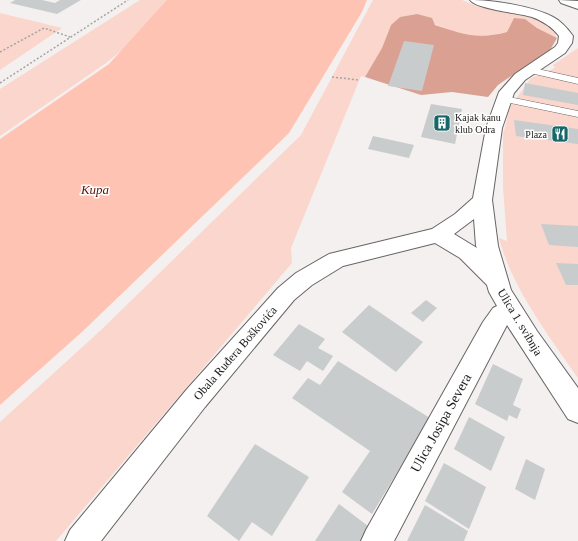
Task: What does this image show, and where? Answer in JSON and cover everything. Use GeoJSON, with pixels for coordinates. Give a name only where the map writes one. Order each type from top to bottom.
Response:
{"type":"FeatureCollection","features":[{"type":"Feature","properties":{"kind":"street"},"geometry":{"type":"LineString","coordinates":[[476,0],[540,16],[571,32],[566,36],[563,47],[514,83],[504,99],[494,128],[482,200]]}},
{"type":"Feature","properties":{"kind":"street"},"geometry":{"type":"LineString","coordinates":[[565,0],[578,5]]}},
{"type":"Feature","properties":{"kind":"street","name":"Obala Ruđera Boškovića"},"geometry":{"type":"LineString","coordinates":[[81,541],[196,398],[286,294],[304,279],[337,260],[438,236],[462,219],[482,200]]}},
{"type":"Feature","properties":{"kind":"street","name":"Ulica 1. svibnja"},"geometry":{"type":"LineString","coordinates":[[482,200],[487,246],[496,280],[511,310],[528,338],[578,410]]}},
{"type":"Feature","properties":{"kind":"street"},"geometry":{"type":"LineString","coordinates":[[438,236],[468,252],[496,280]]}},
{"type":"Feature","properties":{"kind":"street","name":"Ulica Josipa Severa"},"geometry":{"type":"LineString","coordinates":[[377,541],[492,329],[501,315],[511,310]]}},
{"type":"Feature","properties":{"kind":"lane"},"geometry":{"type":"LineString","coordinates":[[533,68],[578,74]]}},
{"type":"Feature","properties":{"kind":"lane"},"geometry":{"type":"LineString","coordinates":[[533,68],[578,81]]}},
{"type":"Feature","properties":{"kind":"lane"},"geometry":{"type":"LineString","coordinates":[[504,99],[578,114]]}},
{"type":"Feature","properties":{"kind":"path"},"geometry":{"type":"LineString","coordinates":[[0,83],[128,0]]}},
{"type":"Feature","properties":{"kind":"path"},"geometry":{"type":"LineString","coordinates":[[0,52],[44,28],[70,37]]}},
{"type":"Feature","properties":{"kind":"path"},"geometry":{"type":"LineString","coordinates":[[332,76],[359,80]]}},
{"type":"Feature","properties":{"kind":"shaded area"},"geometry":{"type":"Polygon","coordinates":[[[140,0],[183,0],[106,63],[0,136],[0,89],[140,0]]]}},
{"type":"Feature","properties":{"kind":"shaded area"},"geometry":{"type":"Polygon","coordinates":[[[373,0],[462,0],[484,8],[540,21],[553,31],[557,38],[537,28],[525,19],[512,24],[507,32],[483,36],[449,30],[417,14],[400,17],[391,25],[382,48],[365,77],[361,76],[291,248],[292,263],[56,541],[0,541],[0,422],[101,330],[301,135],[373,0]]]}},
{"type":"Feature","properties":{"kind":"shaded area"},"geometry":{"type":"Polygon","coordinates":[[[0,13],[62,28],[0,70],[0,13]]]}},
{"type":"Feature","properties":{"kind":"shaded area"},"geometry":{"type":"Polygon","coordinates":[[[417,14],[432,18],[435,25],[470,35],[479,36],[507,32],[514,18],[525,19],[537,28],[557,38],[549,52],[498,85],[488,97],[452,92],[421,95],[365,77],[382,48],[391,25],[400,17],[417,14]]]}},
{"type":"Feature","properties":{"kind":"shaded area"},"geometry":{"type":"Polygon","coordinates":[[[578,48],[578,378],[532,311],[513,275],[499,238],[507,241],[503,187],[503,135],[510,107],[531,78],[555,68],[553,65],[578,48]]]}},
{"type":"Feature","properties":{"kind":"water","name":"Kupa"},"geometry":{"type":"Polygon","coordinates":[[[167,0],[367,0],[362,12],[289,133],[83,331],[0,405],[0,139],[109,64],[167,0]]]}},
{"type":"Feature","properties":{"kind":"building"},"geometry":{"type":"Polygon","coordinates":[[[15,0],[42,0],[55,3],[60,0],[81,0],[57,14],[10,3],[15,0]]]}},
{"type":"Feature","properties":{"kind":"building"},"geometry":{"type":"Polygon","coordinates":[[[404,41],[434,45],[422,91],[388,86],[404,41]]]}},
{"type":"Feature","properties":{"kind":"building"},"geometry":{"type":"Polygon","coordinates":[[[525,83],[578,93],[578,105],[523,95],[525,83]]]}},
{"type":"Feature","properties":{"kind":"building","name":"Kajak kanu klub Odra"},"geometry":{"type":"Polygon","coordinates":[[[431,104],[462,109],[455,144],[421,137],[431,104]]]}},
{"type":"Feature","properties":{"kind":"building"},"geometry":{"type":"Polygon","coordinates":[[[514,120],[578,129],[578,144],[516,136],[514,120]]]}},
{"type":"Feature","properties":{"kind":"building"},"geometry":{"type":"Polygon","coordinates":[[[373,136],[414,145],[409,158],[368,149],[373,136]]]}},
{"type":"Feature","properties":{"kind":"building"},"geometry":{"type":"Polygon","coordinates":[[[541,224],[578,226],[578,247],[549,245],[541,224]]]}},
{"type":"Feature","properties":{"kind":"building"},"geometry":{"type":"Polygon","coordinates":[[[556,263],[578,264],[578,285],[566,285],[556,263]]]}},
{"type":"Feature","properties":{"kind":"building"},"geometry":{"type":"Polygon","coordinates":[[[426,300],[437,308],[423,322],[411,313],[426,300]]]}},
{"type":"Feature","properties":{"kind":"building"},"geometry":{"type":"Polygon","coordinates":[[[369,305],[423,342],[396,372],[342,332],[369,305]]]}},
{"type":"Feature","properties":{"kind":"building"},"geometry":{"type":"Polygon","coordinates":[[[299,324],[325,339],[318,348],[333,356],[323,371],[307,361],[300,371],[273,355],[299,324]]]}},
{"type":"Feature","properties":{"kind":"building"},"geometry":{"type":"Polygon","coordinates":[[[338,361],[430,418],[372,514],[342,492],[370,451],[292,398],[308,378],[320,385],[338,361]]]}},
{"type":"Feature","properties":{"kind":"building"},"geometry":{"type":"Polygon","coordinates":[[[493,364],[523,379],[513,405],[521,409],[517,419],[509,415],[507,421],[475,404],[493,364]]]}},
{"type":"Feature","properties":{"kind":"building"},"geometry":{"type":"Polygon","coordinates":[[[469,417],[505,437],[491,471],[454,449],[469,417]]]}},
{"type":"Feature","properties":{"kind":"building"},"geometry":{"type":"Polygon","coordinates":[[[255,444],[309,477],[272,536],[252,522],[239,541],[207,516],[255,444]]]}},
{"type":"Feature","properties":{"kind":"building"},"geometry":{"type":"Polygon","coordinates":[[[526,459],[545,469],[535,500],[515,489],[526,459]]]}},
{"type":"Feature","properties":{"kind":"building"},"geometry":{"type":"Polygon","coordinates":[[[444,463],[486,487],[469,529],[425,501],[444,463]]]}},
{"type":"Feature","properties":{"kind":"building"},"geometry":{"type":"Polygon","coordinates":[[[339,504],[372,529],[365,541],[315,541],[339,504]]]}},
{"type":"Feature","properties":{"kind":"building"},"geometry":{"type":"Polygon","coordinates":[[[425,505],[468,531],[464,541],[407,541],[425,505]]]}},
{"type":"Feature","properties":{"kind":"place","name":"Kajak kanu klub Odra"},"geometry":{"type":"Point","coordinates":[442,123]}},
{"type":"Feature","properties":{"kind":"place","name":"Plaza"},"geometry":{"type":"Point","coordinates":[560,134]}}]}
